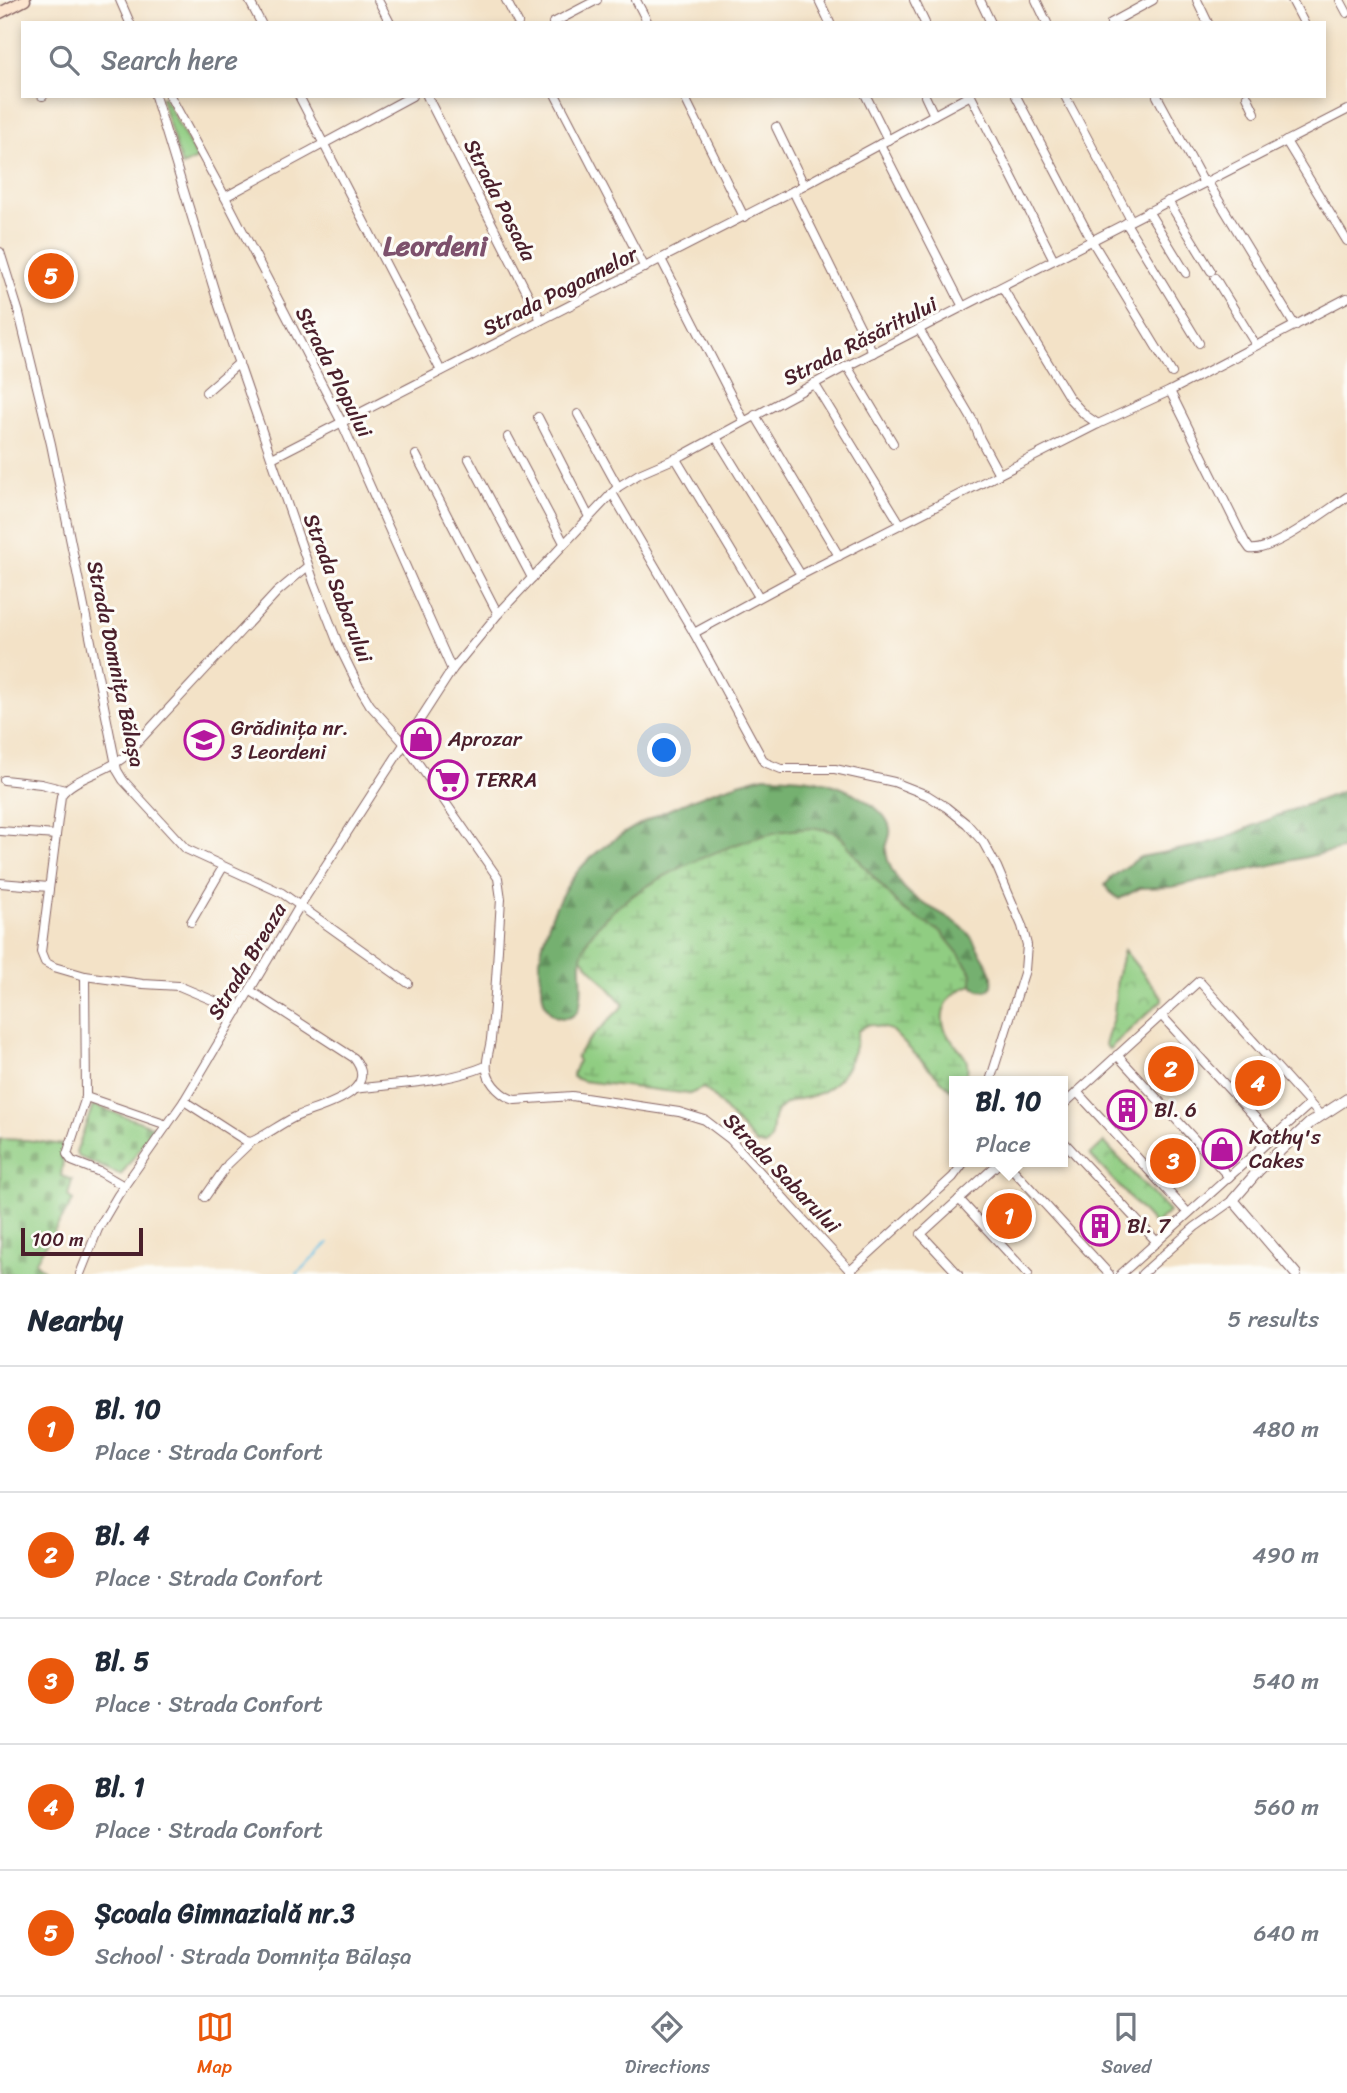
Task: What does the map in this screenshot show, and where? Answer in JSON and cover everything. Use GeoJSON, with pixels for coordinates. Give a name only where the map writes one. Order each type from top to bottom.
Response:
{"type":"FeatureCollection","features":[{"type":"Feature","properties":{"kind":"main road"},"geometry":{"type":"LineString","coordinates":[[0,13],[25,0]]}},
{"type":"Feature","properties":{"kind":"street"},"geometry":{"type":"LineString","coordinates":[[120,0],[129,21]]}},
{"type":"Feature","properties":{"kind":"street"},"geometry":{"type":"LineString","coordinates":[[249,0],[260,21]]}},
{"type":"Feature","properties":{"kind":"street"},"geometry":{"type":"LineString","coordinates":[[378,0],[389,21]]}},
{"type":"Feature","properties":{"kind":"street"},"geometry":{"type":"LineString","coordinates":[[506,0],[517,21]]}},
{"type":"Feature","properties":{"kind":"street"},"geometry":{"type":"LineString","coordinates":[[557,21],[597,0]]}},
{"type":"Feature","properties":{"kind":"street"},"geometry":{"type":"LineString","coordinates":[[636,0],[647,21]]}},
{"type":"Feature","properties":{"kind":"street"},"geometry":{"type":"LineString","coordinates":[[818,0],[829,21]]}},
{"type":"Feature","properties":{"kind":"street"},"geometry":{"type":"LineString","coordinates":[[914,0],[924,21]]}},
{"type":"Feature","properties":{"kind":"street"},"geometry":{"type":"LineString","coordinates":[[980,0],[990,21]]}},
{"type":"Feature","properties":{"kind":"street"},"geometry":{"type":"LineString","coordinates":[[1036,0],[1046,21]]}},
{"type":"Feature","properties":{"kind":"street"},"geometry":{"type":"LineString","coordinates":[[1118,21],[1153,0]]}},
{"type":"Feature","properties":{"kind":"street"},"geometry":{"type":"LineString","coordinates":[[1197,0],[1207,21]]}},
{"type":"Feature","properties":{"kind":"street"},"geometry":{"type":"LineString","coordinates":[[1292,0],[1303,21]]}},
{"type":"Feature","properties":{"kind":"street"},"geometry":{"type":"LineString","coordinates":[[1340,0],[1347,13]]}},
{"type":"Feature","properties":{"kind":"street","name":"Strada Sabarului"},"geometry":{"type":"LineString","coordinates":[[156,98],[239,363],[308,566],[339,646],[370,705],[404,743],[498,878],[501,899],[487,1072],[496,1087],[515,1100],[572,1097],[678,1112],[705,1120],[730,1139],[851,1273]]}},
{"type":"Feature","properties":{"kind":"street","name":"Strada Plopului"},"geometry":{"type":"LineString","coordinates":[[171,98],[341,421],[452,670]]}},
{"type":"Feature","properties":{"kind":"street"},"geometry":{"type":"LineString","coordinates":[[300,98],[441,371]]}},
{"type":"Feature","properties":{"kind":"street"},"geometry":{"type":"LineString","coordinates":[[225,197],[408,98]]}},
{"type":"Feature","properties":{"kind":"street","name":"Strada Posada"},"geometry":{"type":"LineString","coordinates":[[428,98],[541,320]]}},
{"type":"Feature","properties":{"kind":"street"},"geometry":{"type":"LineString","coordinates":[[557,98],[645,268]]}},
{"type":"Feature","properties":{"kind":"street"},"geometry":{"type":"LineString","coordinates":[[685,98],[744,217]]}},
{"type":"Feature","properties":{"kind":"street"},"geometry":{"type":"LineString","coordinates":[[867,98],[884,142],[963,307]]}},
{"type":"Feature","properties":{"kind":"street"},"geometry":{"type":"LineString","coordinates":[[926,98],[934,115]]}},
{"type":"Feature","properties":{"kind":"street","name":"Strada Pogoanelor"},"geometry":{"type":"LineString","coordinates":[[272,458],[744,217],[964,98]]}},
{"type":"Feature","properties":{"kind":"street"},"geometry":{"type":"LineString","coordinates":[[967,98],[1054,260]]}},
{"type":"Feature","properties":{"kind":"street"},"geometry":{"type":"LineString","coordinates":[[1017,98],[1091,241],[1172,373]]}},
{"type":"Feature","properties":{"kind":"street"},"geometry":{"type":"LineString","coordinates":[[1066,98],[1128,222],[1199,343]]}},
{"type":"Feature","properties":{"kind":"street"},"geometry":{"type":"LineString","coordinates":[[1158,98],[1205,182],[1295,326]]}},
{"type":"Feature","properties":{"kind":"street"},"geometry":{"type":"LineString","coordinates":[[1248,98],[1255,113]]}},
{"type":"Feature","properties":{"kind":"street","name":"Strada Răsăritului"},"geometry":{"type":"LineString","coordinates":[[452,670],[498,614],[564,543],[615,490],[639,474],[676,459],[814,383],[1347,110]]}},
{"type":"Feature","properties":{"kind":"street"},"geometry":{"type":"LineString","coordinates":[[776,127],[804,185]]}},
{"type":"Feature","properties":{"kind":"street"},"geometry":{"type":"LineString","coordinates":[[1286,141],[1347,241]]}},
{"type":"Feature","properties":{"kind":"street"},"geometry":{"type":"LineString","coordinates":[[793,191],[873,353]]}},
{"type":"Feature","properties":{"kind":"street"},"geometry":{"type":"LineString","coordinates":[[1168,201],[1256,345]]}},
{"type":"Feature","properties":{"kind":"street"},"geometry":{"type":"LineString","coordinates":[[1148,211],[1186,273]]}},
{"type":"Feature","properties":{"kind":"street","name":"Strada Domnița Bălașa"},"geometry":{"type":"LineString","coordinates":[[0,252],[4,275],[27,345],[59,481],[116,764],[123,779],[179,844],[277,891],[408,983]]}},
{"type":"Feature","properties":{"kind":"street"},"geometry":{"type":"LineString","coordinates":[[661,259],[744,421]]}},
{"type":"Feature","properties":{"kind":"street"},"geometry":{"type":"LineString","coordinates":[[1002,287],[1070,399],[1098,424]]}},
{"type":"Feature","properties":{"kind":"street"},"geometry":{"type":"LineString","coordinates":[[694,633],[801,575],[1098,424],[1170,391],[1347,298]]}},
{"type":"Feature","properties":{"kind":"street"},"geometry":{"type":"LineString","coordinates":[[919,330],[973,421],[999,474]]}},
{"type":"Feature","properties":{"kind":"street"},"geometry":{"type":"LineString","coordinates":[[206,392],[239,363]]}},
{"type":"Feature","properties":{"kind":"street"},"geometry":{"type":"LineString","coordinates":[[847,366],[893,443]]}},
{"type":"Feature","properties":{"kind":"street"},"geometry":{"type":"LineString","coordinates":[[814,383],[901,525]]}},
{"type":"Feature","properties":{"kind":"street"},"geometry":{"type":"LineString","coordinates":[[1170,391],[1250,549],[1257,550],[1282,539],[1347,497]]}},
{"type":"Feature","properties":{"kind":"street"},"geometry":{"type":"LineString","coordinates":[[578,414],[615,490],[761,757],[769,765],[788,770],[842,770],[894,782],[927,795],[946,807],[983,842],[997,867],[1022,926],[1027,945],[1025,970],[992,1076]]}},
{"type":"Feature","properties":{"kind":"street"},"geometry":{"type":"LineString","coordinates":[[755,415],[839,556]]}},
{"type":"Feature","properties":{"kind":"street"},"geometry":{"type":"LineString","coordinates":[[538,417],[589,517]]}},
{"type":"Feature","properties":{"kind":"street"},"geometry":{"type":"LineString","coordinates":[[508,437],[564,543]]}},
{"type":"Feature","properties":{"kind":"street"},"geometry":{"type":"LineString","coordinates":[[716,437],[801,575]]}},
{"type":"Feature","properties":{"kind":"street"},"geometry":{"type":"LineString","coordinates":[[416,455],[498,614]]}},
{"type":"Feature","properties":{"kind":"street"},"geometry":{"type":"LineString","coordinates":[[469,459],[532,578]]}},
{"type":"Feature","properties":{"kind":"street"},"geometry":{"type":"LineString","coordinates":[[676,459],[759,597]]}},
{"type":"Feature","properties":{"kind":"street"},"geometry":{"type":"LineString","coordinates":[[238,1012],[179,986],[85,976],[51,966],[42,956],[61,796],[65,790],[116,764],[268,600],[308,566]]}},
{"type":"Feature","properties":{"kind":"street","name":"Strada Breaza"},"geometry":{"type":"LineString","coordinates":[[79,1274],[98,1229],[124,1185],[184,1101],[299,907],[452,670]]}},
{"type":"Feature","properties":{"kind":"street"},"geometry":{"type":"LineString","coordinates":[[5,780],[65,790]]}},
{"type":"Feature","properties":{"kind":"street"},"geometry":{"type":"LineString","coordinates":[[0,831],[56,835]]}},
{"type":"Feature","properties":{"kind":"street"},"geometry":{"type":"LineString","coordinates":[[191,922],[223,867]]}},
{"type":"Feature","properties":{"kind":"street"},"geometry":{"type":"LineString","coordinates":[[0,883],[49,887]]}},
{"type":"Feature","properties":{"kind":"street"},"geometry":{"type":"LineString","coordinates":[[85,976],[86,1097],[69,1145],[68,1157],[124,1185]]}},
{"type":"Feature","properties":{"kind":"street"},"geometry":{"type":"LineString","coordinates":[[1068,1100],[1199,981],[1320,1115]]}},
{"type":"Feature","properties":{"kind":"street"},"geometry":{"type":"LineString","coordinates":[[205,1196],[228,1164],[251,1142],[296,1116],[345,1097],[355,1089],[361,1075],[359,1064],[354,1058],[251,991]]}},
{"type":"Feature","properties":{"kind":"street"},"geometry":{"type":"LineString","coordinates":[[1161,1015],[1273,1137]]}},
{"type":"Feature","properties":{"kind":"street"},"geometry":{"type":"LineString","coordinates":[[1117,1055],[1228,1177]]}},
{"type":"Feature","properties":{"kind":"street"},"geometry":{"type":"LineString","coordinates":[[355,1089],[458,1076],[486,1066]]}},
{"type":"Feature","properties":{"kind":"street"},"geometry":{"type":"LineString","coordinates":[[1077,1092],[1188,1213]]}},
{"type":"Feature","properties":{"kind":"street"},"geometry":{"type":"LineString","coordinates":[[86,1097],[167,1125]]}},
{"type":"Feature","properties":{"kind":"street"},"geometry":{"type":"LineString","coordinates":[[1142,1274],[1201,1222],[1233,1200],[1270,1158],[1320,1115],[1347,1099]]}},
{"type":"Feature","properties":{"kind":"street"},"geometry":{"type":"LineString","coordinates":[[184,1101],[251,1142]]}},
{"type":"Feature","properties":{"kind":"street"},"geometry":{"type":"LineString","coordinates":[[1121,1274],[1310,1104]]}},
{"type":"Feature","properties":{"kind":"street"},"geometry":{"type":"LineString","coordinates":[[1068,1146],[1159,1240],[1171,1249]]}},
{"type":"Feature","properties":{"kind":"street"},"geometry":{"type":"LineString","coordinates":[[851,1273],[960,1167]]}},
{"type":"Feature","properties":{"kind":"street"},"geometry":{"type":"LineString","coordinates":[[958,1274],[921,1234],[997,1167]]}},
{"type":"Feature","properties":{"kind":"street"},"geometry":{"type":"LineString","coordinates":[[1008,1167],[1109,1274]]}},
{"type":"Feature","properties":{"kind":"street"},"geometry":{"type":"LineString","coordinates":[[959,1199],[1028,1274]]}},
{"type":"Feature","properties":{"kind":"street"},"geometry":{"type":"LineString","coordinates":[[1233,1200],[1296,1274]]}},
{"type":"Feature","properties":{"kind":"green space"},"geometry":{"type":"Polygon","coordinates":[[[161,98],[165,98],[197,159],[182,166],[161,98]]]}},
{"type":"Feature","properties":{"kind":"green space"},"geometry":{"type":"Polygon","coordinates":[[[764,776],[805,778],[829,783],[853,793],[879,811],[889,824],[887,855],[898,879],[911,895],[967,932],[989,968],[992,986],[987,991],[972,985],[972,974],[958,953],[903,910],[842,838],[825,829],[656,886],[631,897],[601,924],[584,948],[581,961],[582,992],[578,1011],[563,1018],[549,1011],[543,996],[540,959],[553,913],[577,872],[594,855],[638,825],[690,800],[764,776]]]}},
{"type":"Feature","properties":{"kind":"green space"},"geometry":{"type":"Polygon","coordinates":[[[1347,790],[1347,848],[1172,887],[1140,888],[1119,899],[1105,885],[1140,857],[1225,838],[1347,790]]]}},
{"type":"Feature","properties":{"kind":"green space"},"geometry":{"type":"Polygon","coordinates":[[[816,828],[834,832],[903,910],[941,932],[958,953],[972,974],[972,985],[950,998],[943,1012],[943,1020],[949,1037],[966,1059],[966,1076],[949,1076],[949,1088],[891,1030],[869,1024],[858,1031],[854,1051],[846,1069],[833,1085],[815,1095],[788,1102],[776,1112],[771,1137],[765,1146],[756,1144],[703,1088],[690,1094],[582,1081],[573,1077],[578,1061],[576,1057],[624,1005],[581,957],[591,935],[609,914],[633,895],[692,863],[750,840],[789,830],[816,828]]]}},
{"type":"Feature","properties":{"kind":"green space"},"geometry":{"type":"Polygon","coordinates":[[[1124,950],[1162,1000],[1109,1049],[1105,1045],[1114,1014],[1117,978],[1124,950]]]}},
{"type":"Feature","properties":{"kind":"green space"},"geometry":{"type":"Polygon","coordinates":[[[93,1105],[155,1127],[121,1175],[79,1157],[76,1152],[93,1105]]]}},
{"type":"Feature","properties":{"kind":"green space"},"geometry":{"type":"Polygon","coordinates":[[[0,1139],[65,1145],[61,1176],[72,1180],[68,1196],[73,1201],[35,1262],[47,1274],[0,1274],[0,1139]]]}},
{"type":"Feature","properties":{"kind":"green space"},"geometry":{"type":"Polygon","coordinates":[[[1104,1142],[1169,1212],[1155,1225],[1090,1155],[1104,1142]]]}},
{"type":"Feature","properties":{"kind":"waterway"},"geometry":{"type":"LineString","coordinates":[[297,1274],[328,1243]]}},
{"type":"Feature","properties":{"kind":"place","name":"Școala Gimnazială nr.3"},"geometry":{"type":"Point","coordinates":[51,276]}},
{"type":"Feature","properties":{"kind":"place","name":"Aprozar"},"geometry":{"type":"Point","coordinates":[421,739]}},
{"type":"Feature","properties":{"kind":"place","name":"Grădinița nr. 3 Leordeni"},"geometry":{"type":"Point","coordinates":[204,740]}},
{"type":"Feature","properties":{"kind":"place","name":"TERRA"},"geometry":{"type":"Point","coordinates":[448,780]}},
{"type":"Feature","properties":{"kind":"place","name":"Bl. 4"},"geometry":{"type":"Point","coordinates":[1171,1069]}},
{"type":"Feature","properties":{"kind":"place","name":"Bl. 1"},"geometry":{"type":"Point","coordinates":[1258,1083]}},
{"type":"Feature","properties":{"kind":"place","name":"Bl. 6"},"geometry":{"type":"Point","coordinates":[1127,1110]}},
{"type":"Feature","properties":{"kind":"place","name":"Kathy's Cakes"},"geometry":{"type":"Point","coordinates":[1222,1149]}},
{"type":"Feature","properties":{"kind":"place","name":"Bl. 5"},"geometry":{"type":"Point","coordinates":[1173,1161]}},
{"type":"Feature","properties":{"kind":"place","name":"Bl. 10"},"geometry":{"type":"Point","coordinates":[1009,1216]}},
{"type":"Feature","properties":{"kind":"place","name":"Bl. 7"},"geometry":{"type":"Point","coordinates":[1100,1226]}},
{"type":"Feature","properties":{"kind":"district","name":"Leordeni"},"geometry":{"type":"Point","coordinates":[435,245]}}]}
